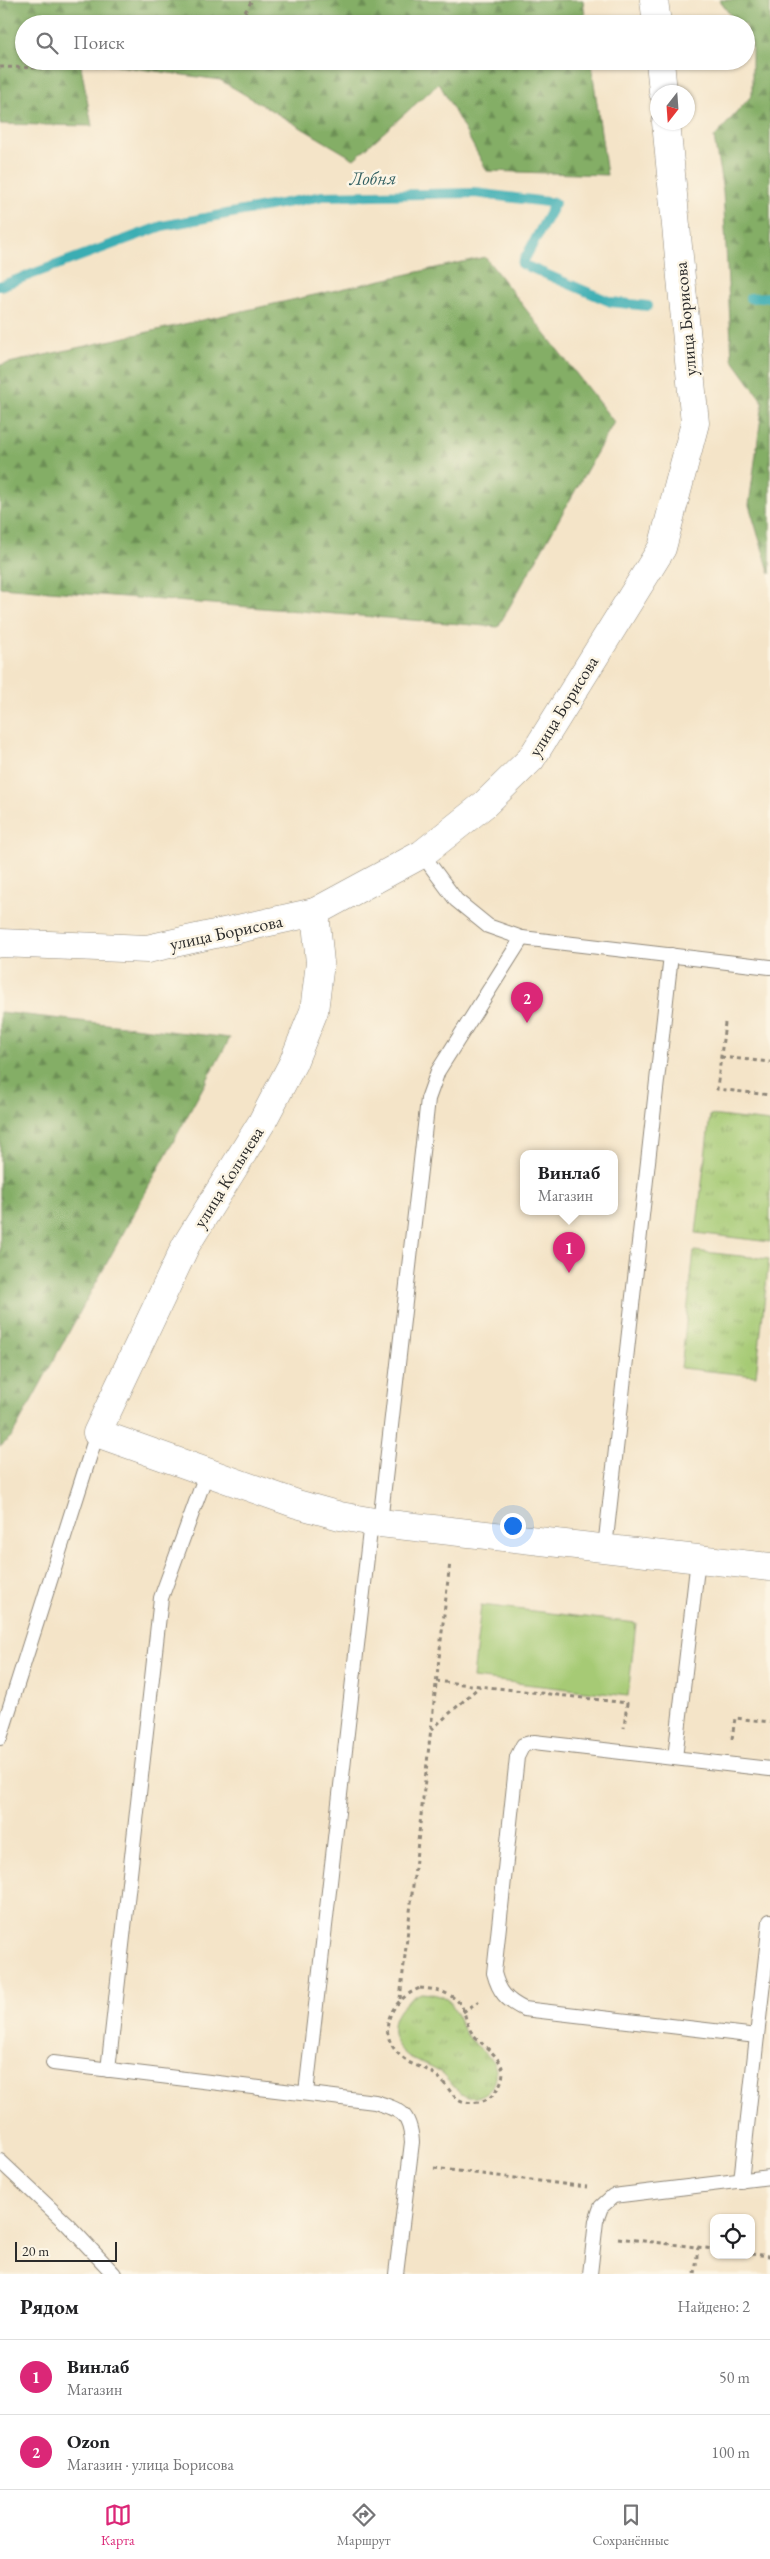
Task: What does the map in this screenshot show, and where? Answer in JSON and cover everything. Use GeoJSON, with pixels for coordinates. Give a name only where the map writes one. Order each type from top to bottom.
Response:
{"type":"FeatureCollection","features":[{"type":"Feature","properties":{"kind":"street"},"geometry":{"type":"LineString","coordinates":[[654,0],[656,15]]}},
{"type":"Feature","properties":{"kind":"street"},"geometry":{"type":"LineString","coordinates":[[661,70],[662,85]]}},
{"type":"Feature","properties":{"kind":"street","name":"улица Борисова"},"geometry":{"type":"LineString","coordinates":[[0,942],[146,950],[315,912],[422,854],[485,804],[531,759],[662,548],[695,423],[667,130]]}},
{"type":"Feature","properties":{"kind":"street","name":"улица Колычева"},"geometry":{"type":"LineString","coordinates":[[97,1433],[186,1245],[262,1122],[293,1063],[314,1012],[320,963],[315,912]]}},
{"type":"Feature","properties":{"kind":"street"},"geometry":{"type":"LineString","coordinates":[[97,1433],[297,1504],[376,1522],[770,1567]]}},
{"type":"Feature","properties":{"kind":"lane"},"geometry":{"type":"LineString","coordinates":[[422,854],[456,900],[488,926],[522,938],[770,966]]}},
{"type":"Feature","properties":{"kind":"lane"},"geometry":{"type":"LineString","coordinates":[[306,2093],[428,1099],[438,1071],[522,938]]}},
{"type":"Feature","properties":{"kind":"lane"},"geometry":{"type":"LineString","coordinates":[[605,1548],[671,955]]}},
{"type":"Feature","properties":{"kind":"lane"},"geometry":{"type":"LineString","coordinates":[[0,1738],[97,1433]]}},
{"type":"Feature","properties":{"kind":"lane"},"geometry":{"type":"LineString","coordinates":[[108,2070],[161,1598],[207,1472]]}},
{"type":"Feature","properties":{"kind":"lane"},"geometry":{"type":"LineString","coordinates":[[675,1758],[698,1559]]}},
{"type":"Feature","properties":{"kind":"lane"},"geometry":{"type":"LineString","coordinates":[[757,2036],[524,2009],[508,2002],[498,1988],[494,1973],[494,1959],[517,1756],[523,1745],[534,1742],[770,1769]]}},
{"type":"Feature","properties":{"kind":"lane"},"geometry":{"type":"LineString","coordinates":[[741,2180],[770,1921]]}},
{"type":"Feature","properties":{"kind":"lane"},"geometry":{"type":"LineString","coordinates":[[53,2063],[375,2102],[398,2109],[411,2124],[409,2165],[396,2274]]}},
{"type":"Feature","properties":{"kind":"lane"},"geometry":{"type":"LineString","coordinates":[[0,2161],[68,2225],[114,2274]]}},
{"type":"Feature","properties":{"kind":"lane"},"geometry":{"type":"LineString","coordinates":[[590,2274],[594,2235],[601,2207],[613,2196],[770,2177]]}},
{"type":"Feature","properties":{"kind":"path"},"geometry":{"type":"LineString","coordinates":[[240,15],[245,12],[252,0]]}},
{"type":"Feature","properties":{"kind":"path"},"geometry":{"type":"LineString","coordinates":[[0,67],[15,67]]}},
{"type":"Feature","properties":{"kind":"path"},"geometry":{"type":"LineString","coordinates":[[725,1023],[717,1089],[770,1094]]}},
{"type":"Feature","properties":{"kind":"path"},"geometry":{"type":"LineString","coordinates":[[721,1057],[770,1062]]}},
{"type":"Feature","properties":{"kind":"path"},"geometry":{"type":"LineString","coordinates":[[400,1999],[420,1988],[436,1989],[450,1995],[461,2006],[470,2031],[478,2041],[497,2056],[502,2069],[501,2082],[494,2094],[483,2101],[470,2103],[458,2099],[436,2075],[405,2060],[394,2049],[388,2035],[388,2020],[394,2005],[400,1999],[453,1531]]}},
{"type":"Feature","properties":{"kind":"path"},"geometry":{"type":"LineString","coordinates":[[436,1681],[627,1703],[621,1752]]}},
{"type":"Feature","properties":{"kind":"path"},"geometry":{"type":"LineString","coordinates":[[431,1730],[480,1686]]}},
{"type":"Feature","properties":{"kind":"path"},"geometry":{"type":"LineString","coordinates":[[730,1764],[735,1718],[770,1722]]}},
{"type":"Feature","properties":{"kind":"path"},"geometry":{"type":"LineString","coordinates":[[409,2165],[589,2187],[613,2196]]}},
{"type":"Feature","properties":{"kind":"path"},"geometry":{"type":"LineString","coordinates":[[594,2235],[710,2248]]}},
{"type":"Feature","properties":{"kind":"path"},"geometry":{"type":"LineString","coordinates":[[695,2274],[698,2247]]}},
{"type":"Feature","properties":{"kind":"path"},"geometry":{"type":"LineString","coordinates":[[755,2254],[770,2256]]}},
{"type":"Feature","properties":{"kind":"green space"},"geometry":{"type":"Polygon","coordinates":[[[0,0],[583,0],[585,15],[15,15],[15,70],[82,70],[92,126],[0,124],[0,0]]]}},
{"type":"Feature","properties":{"kind":"green space"},"geometry":{"type":"Polygon","coordinates":[[[719,0],[770,0],[770,574],[749,505],[763,402],[732,359],[723,191],[714,138],[752,95],[752,70],[755,70],[755,15],[730,15],[719,0]]]}},
{"type":"Feature","properties":{"kind":"green space"},"geometry":{"type":"Polygon","coordinates":[[[148,70],[592,70],[607,175],[487,171],[439,83],[354,159],[220,80],[148,70]]]}},
{"type":"Feature","properties":{"kind":"green space"},"geometry":{"type":"Polygon","coordinates":[[[485,257],[614,422],[498,627],[0,587],[0,365],[485,257]]]}},
{"type":"Feature","properties":{"kind":"green space"},"geometry":{"type":"Polygon","coordinates":[[[0,1012],[230,1038],[12,1436],[0,1447],[0,1012]]]}},
{"type":"Feature","properties":{"kind":"green space"},"geometry":{"type":"Polygon","coordinates":[[[710,1115],[770,1122],[770,1242],[696,1233],[710,1115]]]}},
{"type":"Feature","properties":{"kind":"green space"},"geometry":{"type":"Polygon","coordinates":[[[694,1251],[769,1259],[756,1376],[681,1368],[694,1251]]]}},
{"type":"Feature","properties":{"kind":"green space"},"geometry":{"type":"Polygon","coordinates":[[[481,1605],[636,1623],[628,1696],[473,1678],[481,1605]]]}},
{"type":"Feature","properties":{"kind":"green space"},"geometry":{"type":"Polygon","coordinates":[[[421,1993],[434,1994],[449,2001],[467,2035],[494,2063],[496,2076],[492,2087],[484,2094],[476,2097],[463,2095],[439,2071],[408,2056],[399,2048],[394,2039],[394,2021],[404,2005],[421,1993]]]}},
{"type":"Feature","properties":{"kind":"waterway","name":"Лобня"},"geometry":{"type":"LineString","coordinates":[[0,286],[162,226],[323,196],[475,193],[555,203],[522,264],[611,302],[648,306]]}},
{"type":"Feature","properties":{"kind":"waterway","name":"Лобня"},"geometry":{"type":"LineString","coordinates":[[750,298],[770,297]]}},
{"type":"Feature","properties":{"kind":"place","name":"Ozon"},"geometry":{"type":"Point","coordinates":[527,1023]}},
{"type":"Feature","properties":{"kind":"place","name":"Винлаб"},"geometry":{"type":"Point","coordinates":[569,1273]}}]}
